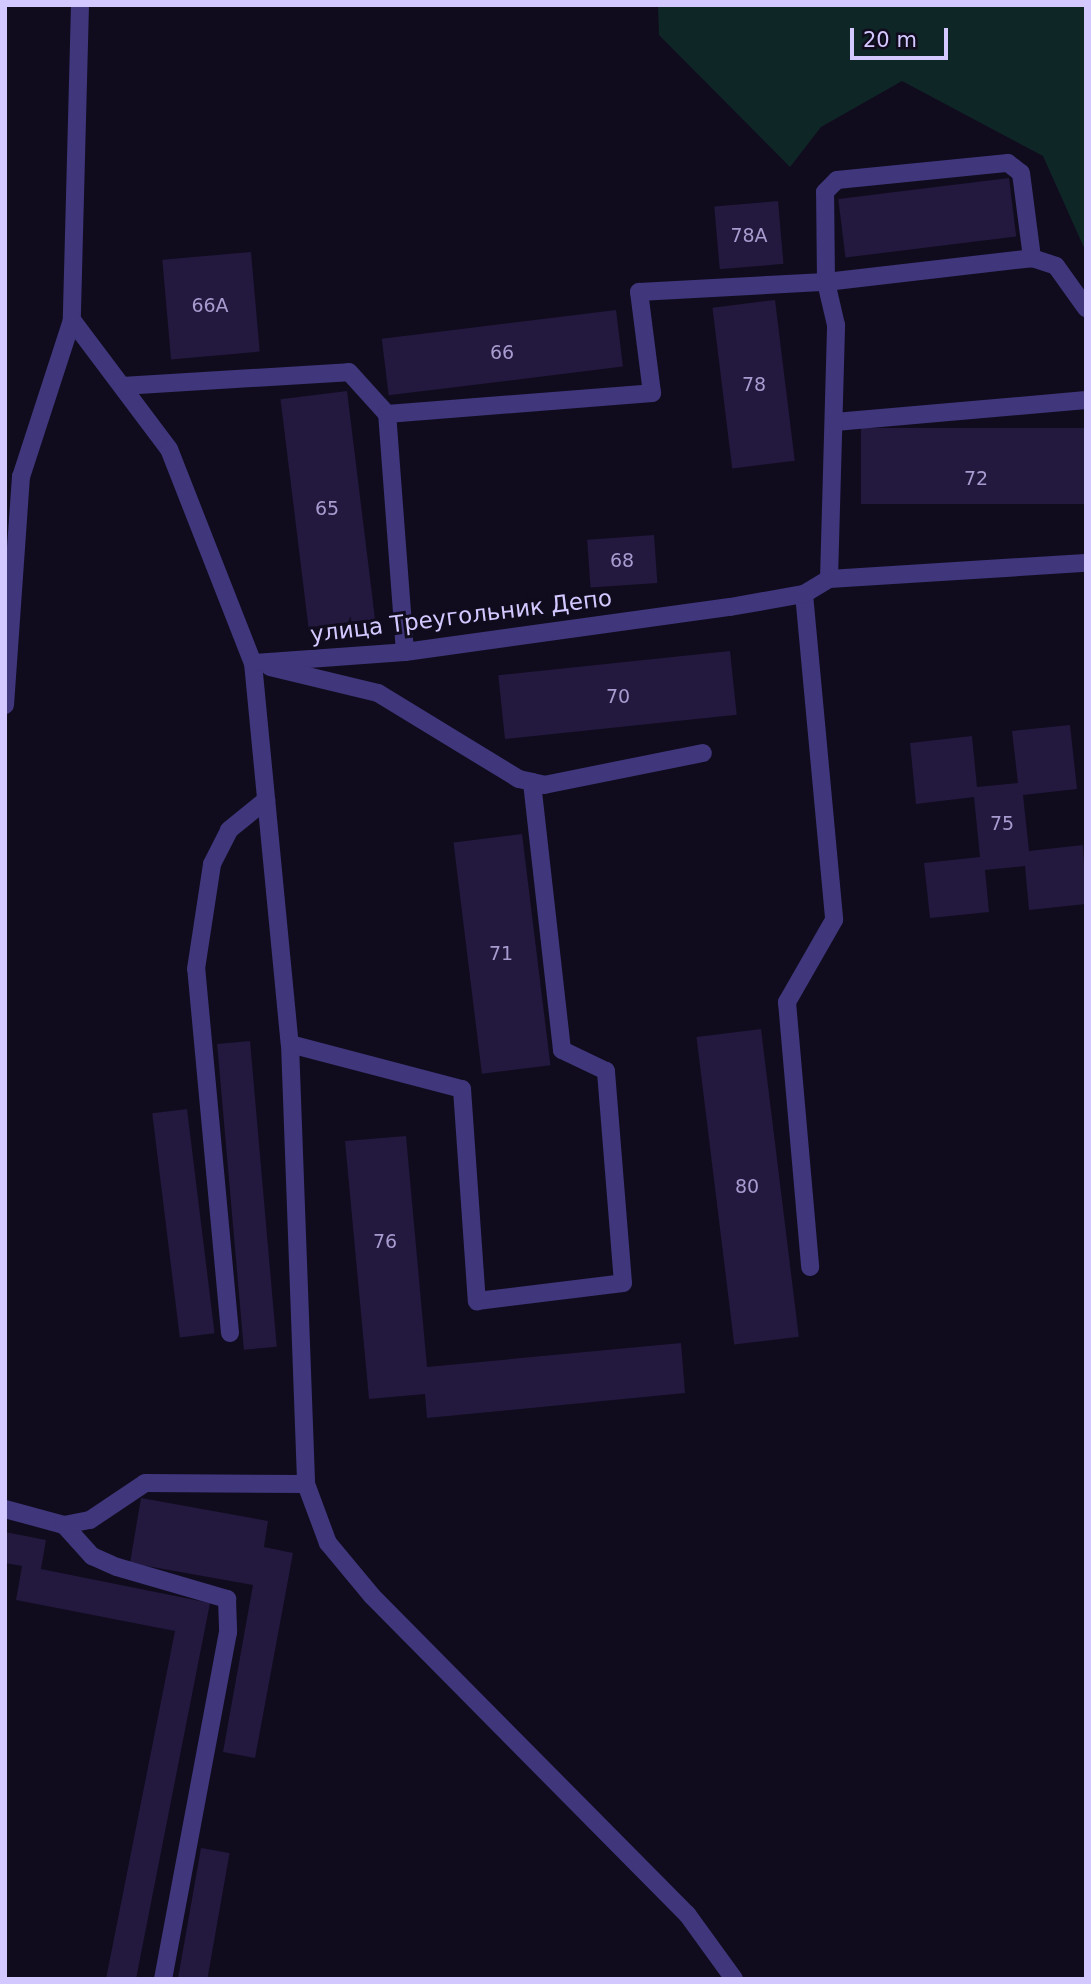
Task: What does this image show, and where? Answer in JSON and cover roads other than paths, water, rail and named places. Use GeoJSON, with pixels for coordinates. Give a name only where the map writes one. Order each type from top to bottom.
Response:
{"type":"FeatureCollection","features":[{"type":"Feature","properties":{"kind":"street"},"geometry":{"type":"LineString","coordinates":[[5,705],[21,477],[72,320],[80,5]]}},
{"type":"Feature","properties":{"kind":"street"},"geometry":{"type":"LineString","coordinates":[[1032,258],[1021,173],[1008,163],[837,180],[821,202],[826,282],[836,325],[830,579],[1086,563]]}},
{"type":"Feature","properties":{"kind":"street"},"geometry":{"type":"LineString","coordinates":[[387,414],[652,393],[639,292],[826,282],[1032,258],[1056,267],[1086,308]]}},
{"type":"Feature","properties":{"kind":"street"},"geometry":{"type":"LineString","coordinates":[[72,320],[169,449],[253,663],[290,1044],[306,1484],[328,1543],[372,1596],[687,1914],[734,1979]]}},
{"type":"Feature","properties":{"kind":"street"},"geometry":{"type":"LineString","coordinates":[[122,386],[349,372],[387,414],[405,652]]}},
{"type":"Feature","properties":{"kind":"street"},"geometry":{"type":"LineString","coordinates":[[835,422],[1086,400]]}},
{"type":"Feature","properties":{"kind":"street","name":"улица Треугольник Депо"},"geometry":{"type":"LineString","coordinates":[[253,663],[405,652],[804,594],[830,579]]}},
{"type":"Feature","properties":{"kind":"street"},"geometry":{"type":"LineString","coordinates":[[804,594],[834,920],[787,1002],[810,1267]]}},
{"type":"Feature","properties":{"kind":"street"},"geometry":{"type":"LineString","coordinates":[[253,663],[378,693],[532,782],[544,785],[704,753]]}},
{"type":"Feature","properties":{"kind":"street"},"geometry":{"type":"LineString","coordinates":[[290,1044],[462,1088],[477,1301],[623,1283],[606,1071],[562,1049],[532,782]]}},
{"type":"Feature","properties":{"kind":"street"},"geometry":{"type":"LineString","coordinates":[[230,1333],[196,970],[212,864],[229,830],[266,800]]}},
{"type":"Feature","properties":{"kind":"street"},"geometry":{"type":"LineString","coordinates":[[5,1509],[64,1525],[90,1520],[145,1483],[306,1484]]}},
{"type":"Feature","properties":{"kind":"street"},"geometry":{"type":"LineString","coordinates":[[64,1525],[92,1556],[213,1592],[227,1599],[231,1612],[163,1979]]}}]}
